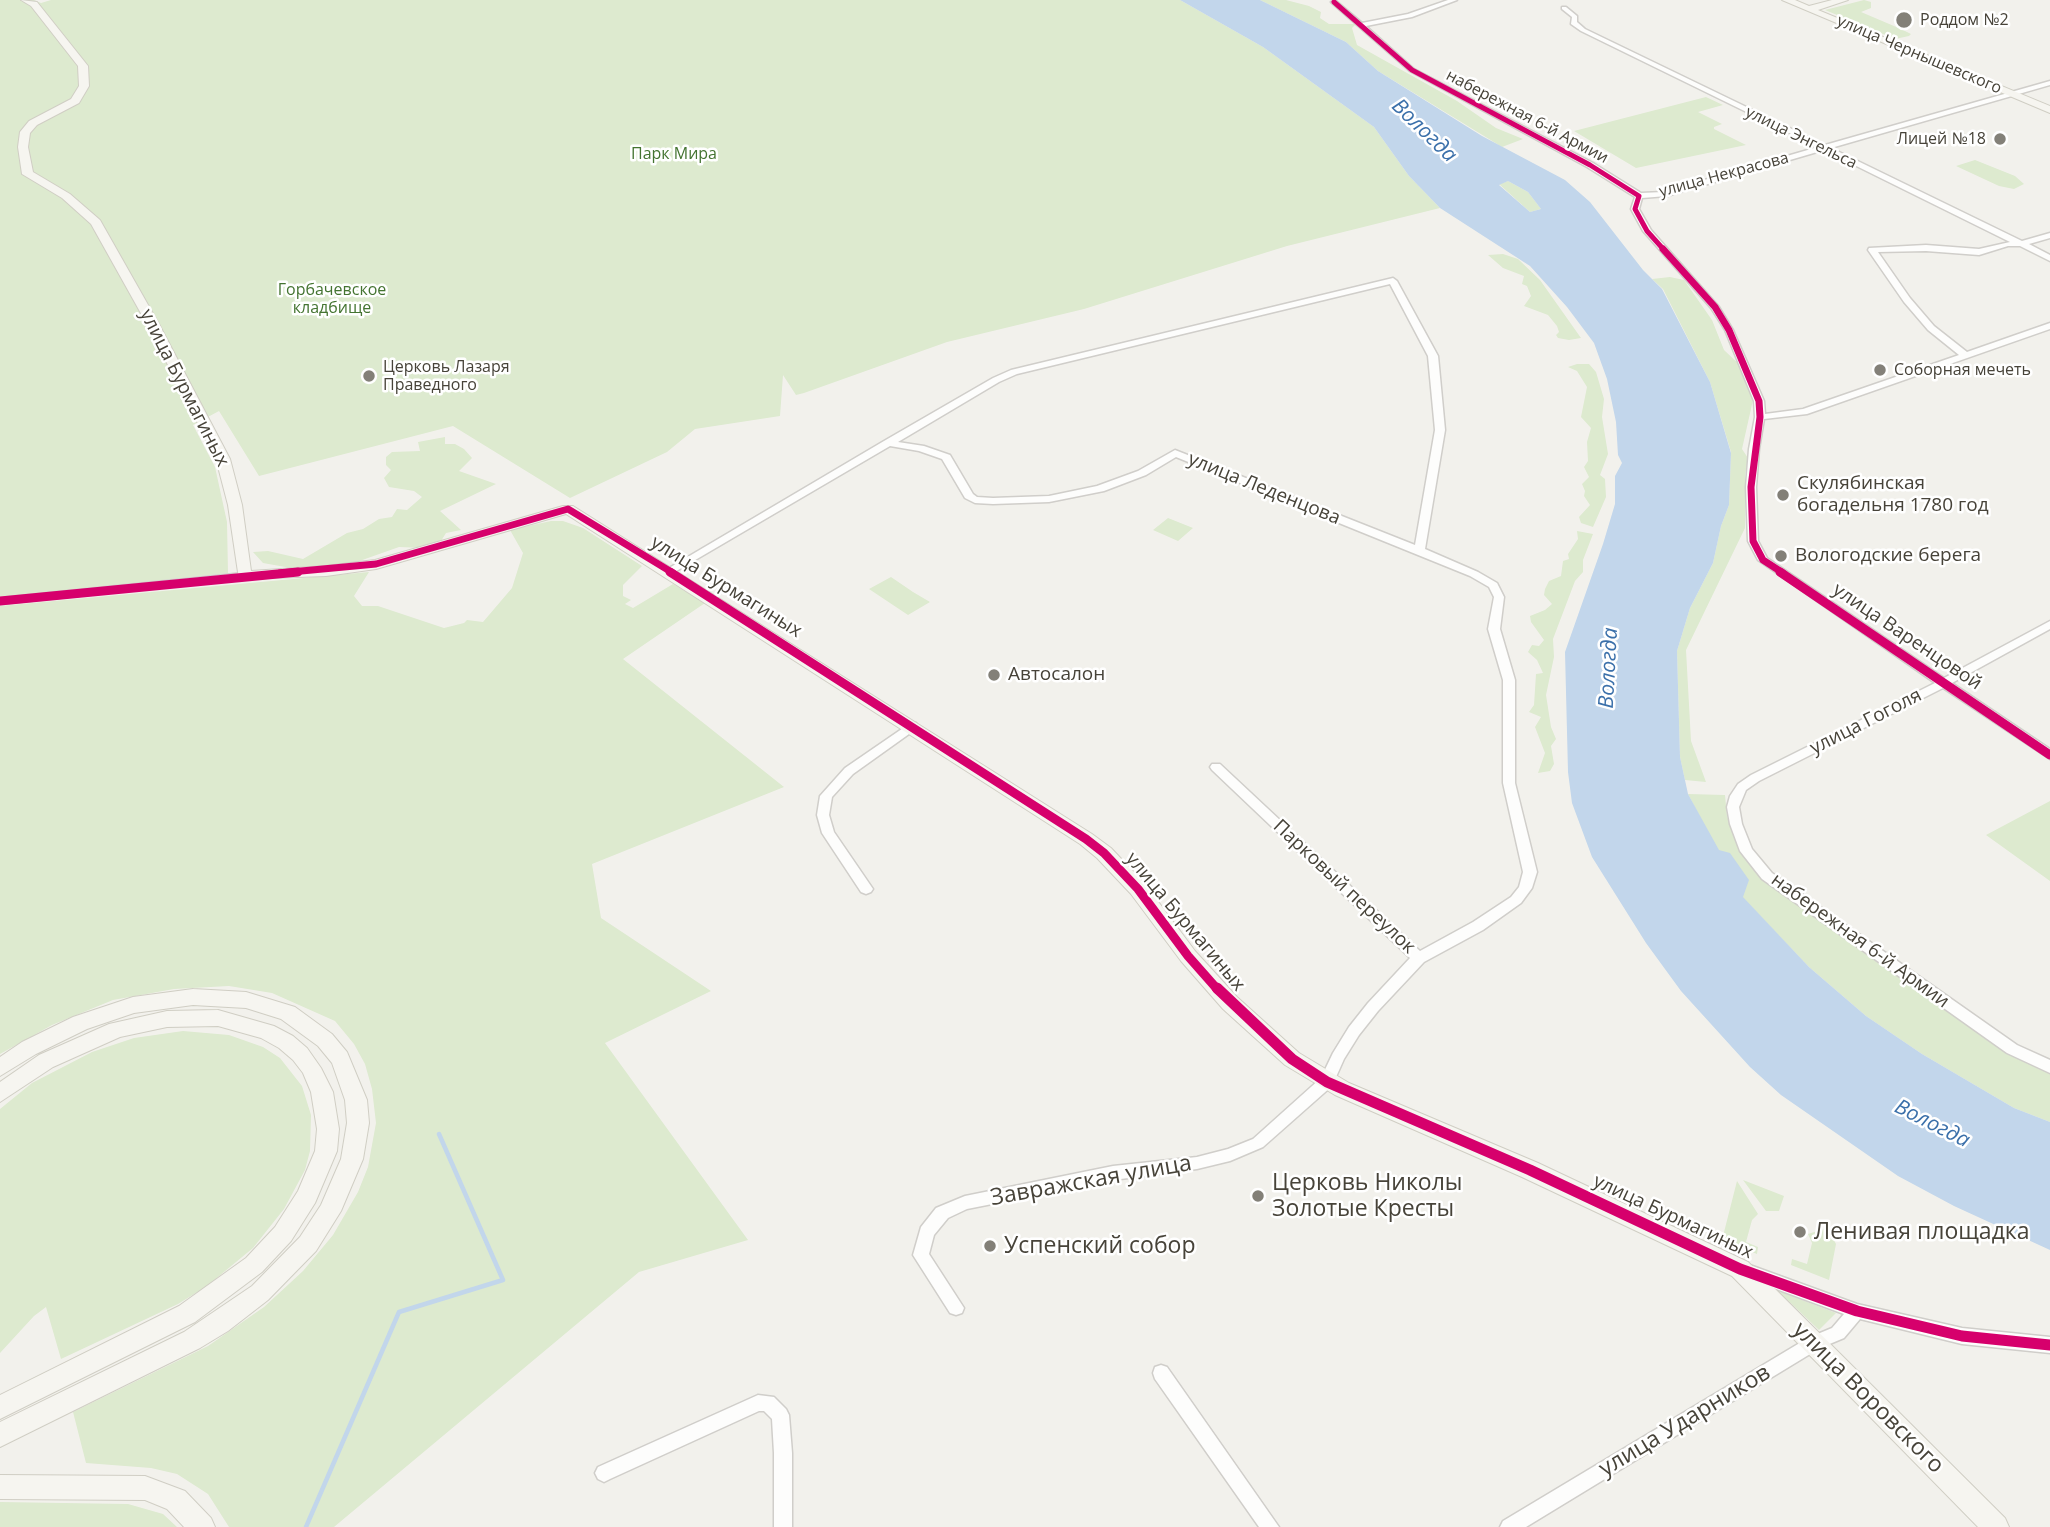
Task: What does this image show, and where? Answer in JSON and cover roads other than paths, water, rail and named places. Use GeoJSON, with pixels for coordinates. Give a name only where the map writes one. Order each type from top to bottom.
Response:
{"type":"FeatureCollection","features":[{"type":"Feature","properties":{"kind":"street","name":"улица Бурмагиных"},"geometry":{"type":"LineString","coordinates":[[26,0],[34,4],[83,66],[84,86],[75,101],[33,123],[25,132],[23,147],[27,174],[66,196],[96,222],[154,326],[223,459],[235,505],[244,576],[326,571],[376,564],[568,509],[912,726],[1064,824],[1104,853],[1138,889],[1188,956],[1230,1003],[1292,1059],[1327,1082],[1530,1170],[1740,1269],[1857,1311],[1962,1336],[2050,1345]]}},
{"type":"Feature","properties":{"kind":"street"},"geometry":{"type":"LineString","coordinates":[[1362,25],[1410,16],[1454,0]]}},
{"type":"Feature","properties":{"kind":"street","name":"улица Чернышевского"},"geometry":{"type":"LineString","coordinates":[[1787,0],[2050,110]]}},
{"type":"Feature","properties":{"kind":"street"},"geometry":{"type":"LineString","coordinates":[[1809,9],[1843,0]]}},
{"type":"Feature","properties":{"kind":"street","name":"набережная 6-й Армии"},"geometry":{"type":"LineString","coordinates":[[1334,2],[1412,70],[1579,159],[1639,196]]}},
{"type":"Feature","properties":{"kind":"street","name":"улица Энгельса"},"geometry":{"type":"LineString","coordinates":[[1564,8],[1575,17],[1573,23],[1583,30],[2050,258]]}},
{"type":"Feature","properties":{"kind":"street","name":"улица Некрасова"},"geometry":{"type":"LineString","coordinates":[[1639,196],[1664,194],[2050,83]]}},
{"type":"Feature","properties":{"kind":"street"},"geometry":{"type":"LineString","coordinates":[[1639,196],[1635,209],[1647,231],[1697,284],[1729,330],[1759,401],[1760,417],[1804,412],[2050,326]]}},
{"type":"Feature","properties":{"kind":"street"},"geometry":{"type":"LineString","coordinates":[[1966,356],[1931,328],[1907,300],[1872,250],[1926,248],[1965,253],[2021,244],[2050,235]]}},
{"type":"Feature","properties":{"kind":"street"},"geometry":{"type":"LineString","coordinates":[[670,571],[887,443],[1014,372],[1394,281],[1433,356],[1440,430],[1419,551]]}},
{"type":"Feature","properties":{"kind":"street","name":"улица Варенцовой"},"geometry":{"type":"LineString","coordinates":[[1760,417],[1751,487],[1753,541],[1763,560],[2050,755]]}},
{"type":"Feature","properties":{"kind":"street","name":"улица Леденцова"},"geometry":{"type":"LineString","coordinates":[[887,443],[921,448],[946,457],[970,496],[975,500],[993,501],[1049,499],[1092,491],[1142,473],[1175,453],[1475,574],[1493,585],[1499,597],[1494,629],[1509,680],[1509,783],[1530,872],[1525,888],[1516,901],[1478,926],[1419,958]]}},
{"type":"Feature","properties":{"kind":"street"},"geometry":{"type":"LineString","coordinates":[[0,601],[244,576]]}},
{"type":"Feature","properties":{"kind":"street","name":"улица Гоголя"},"geometry":{"type":"LineString","coordinates":[[1755,778],[1944,683],[2050,624]]}},
{"type":"Feature","properties":{"kind":"street"},"geometry":{"type":"LineString","coordinates":[[866,889],[828,833],[823,815],[826,796],[849,771],[912,726]]}},
{"type":"Feature","properties":{"kind":"street","name":"Парковый переулок"},"geometry":{"type":"LineString","coordinates":[[1216,767],[1419,958],[1354,1031],[1327,1082]]}},
{"type":"Feature","properties":{"kind":"street","name":"набережная 6-й Армии"},"geometry":{"type":"LineString","coordinates":[[1755,778],[1736,796],[1733,807],[1746,851],[1768,876],[2012,1049],[2050,1067]]}},
{"type":"Feature","properties":{"kind":"street"},"geometry":{"type":"LineString","coordinates":[[0,1068],[39,1044],[106,1013],[165,1000],[219,997],[246,1000],[279,1009],[313,1029],[340,1058],[356,1100],[356,1135],[342,1187],[324,1221],[286,1268],[245,1305],[208,1331],[0,1435]]}},
{"type":"Feature","properties":{"kind":"street"},"geometry":{"type":"LineString","coordinates":[[0,1093],[46,1061],[116,1030],[155,1021],[206,1017],[257,1027],[286,1042],[311,1068],[325,1101],[328,1129],[322,1163],[292,1221],[264,1255],[230,1284],[187,1314],[0,1407]]}},
{"type":"Feature","properties":{"kind":"street","name":"Завражская улица"},"geometry":{"type":"LineString","coordinates":[[957,1308],[921,1255],[927,1232],[942,1213],[965,1203],[1113,1173],[1197,1163],[1230,1155],[1258,1143],[1327,1082]]}},
{"type":"Feature","properties":{"kind":"street","name":"улица Воровского"},"geometry":{"type":"LineString","coordinates":[[1740,1269],[1996,1527]]}},
{"type":"Feature","properties":{"kind":"street","name":"улица Ударников"},"geometry":{"type":"LineString","coordinates":[[1509,1527],[1814,1343],[1838,1333],[1857,1311]]}},
{"type":"Feature","properties":{"kind":"street"},"geometry":{"type":"LineString","coordinates":[[1161,1373],[1270,1527]]}},
{"type":"Feature","properties":{"kind":"street"},"geometry":{"type":"LineString","coordinates":[[604,1473],[758,1403],[768,1403],[780,1415],[783,1527]]}},
{"type":"Feature","properties":{"kind":"street"},"geometry":{"type":"LineString","coordinates":[[0,1486],[17,1489],[145,1488],[176,1500],[202,1527]]}},
{"type":"Feature","properties":{"kind":"water","name":"Вологда"},"geometry":{"type":"Polygon","coordinates":[[[1180,0],[1260,0],[1346,42],[1378,71],[1482,136],[1565,180],[1590,202],[1643,270],[1662,289],[1710,382],[1731,453],[1729,505],[1721,526],[1713,563],[1690,608],[1677,651],[1680,757],[1688,794],[1719,850],[1730,853],[1749,880],[1743,897],[1809,967],[1866,1016],[1922,1054],[2014,1108],[2050,1122],[2050,1250],[1954,1206],[1898,1176],[1781,1095],[1750,1067],[1681,991],[1646,943],[1592,857],[1572,803],[1568,772],[1565,652],[1603,544],[1615,504],[1615,476],[1622,463],[1618,455],[1616,422],[1607,379],[1594,343],[1567,307],[1530,266],[1440,208],[1409,176],[1374,127],[1263,47],[1180,0]],[[1508,181],[1499,185],[1530,212],[1541,209],[1528,192],[1508,181]]]}},
{"type":"Feature","properties":{"kind":"waterway"},"geometry":{"type":"LineString","coordinates":[[306,1527],[399,1312],[503,1280],[439,1134]]}},
{"type":"Feature","properties":{"kind":"place","name":"Роддом №2"},"geometry":{"type":"Point","coordinates":[1904,20]}},
{"type":"Feature","properties":{"kind":"place","name":"Лицей №18"},"geometry":{"type":"Point","coordinates":[2000,139]}},
{"type":"Feature","properties":{"kind":"place","name":"Соборная мечеть"},"geometry":{"type":"Point","coordinates":[1880,370]}},
{"type":"Feature","properties":{"kind":"place","name":"Церковь Лазаря Праведного"},"geometry":{"type":"Point","coordinates":[369,376]}},
{"type":"Feature","properties":{"kind":"place","name":"Скулябинская богадельня 1780 год"},"geometry":{"type":"Point","coordinates":[1783,495]}},
{"type":"Feature","properties":{"kind":"place","name":"Вологодские берега"},"geometry":{"type":"Point","coordinates":[1781,556]}},
{"type":"Feature","properties":{"kind":"place","name":"Автосалон"},"geometry":{"type":"Point","coordinates":[994,675]}},
{"type":"Feature","properties":{"kind":"place","name":"Церковь Николы Золотые Кресты"},"geometry":{"type":"Point","coordinates":[1258,1196]}},
{"type":"Feature","properties":{"kind":"place","name":"Ленивая площадка"},"geometry":{"type":"Point","coordinates":[1800,1232]}},
{"type":"Feature","properties":{"kind":"place","name":"Успенский собор"},"geometry":{"type":"Point","coordinates":[990,1246]}},
{"type":"Feature","properties":{"kind":"park label","name":"Парк Мира"},"geometry":{"type":"Point","coordinates":[674,154]}},
{"type":"Feature","properties":{"kind":"park label","name":"Горбачевское кладбище"},"geometry":{"type":"Point","coordinates":[332,299]}}]}
